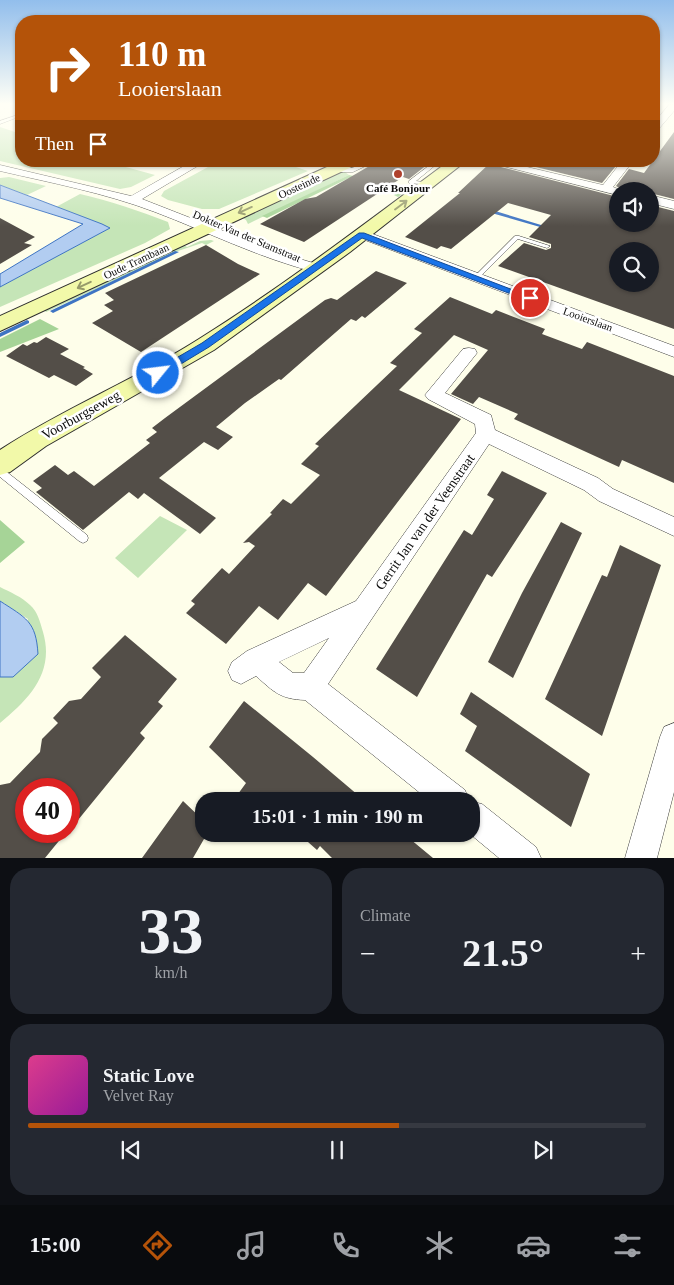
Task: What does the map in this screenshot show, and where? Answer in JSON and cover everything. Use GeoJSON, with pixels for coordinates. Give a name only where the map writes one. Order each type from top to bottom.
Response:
{"type":"FeatureCollection","features":[{"type":"Feature","properties":{"kind":"street"},"geometry":{"type":"LineString","coordinates":[[132,200],[190,167]]}},
{"type":"Feature","properties":{"kind":"street","name":"Oosteinde"},"geometry":{"type":"LineString","coordinates":[[272,198],[340,167]]}},
{"type":"Feature","properties":{"kind":"street"},"geometry":{"type":"LineString","coordinates":[[362,234],[430,184],[445,167]]}},
{"type":"Feature","properties":{"kind":"street"},"geometry":{"type":"LineString","coordinates":[[513,167],[609,190]]}},
{"type":"Feature","properties":{"kind":"street"},"geometry":{"type":"LineString","coordinates":[[606,189],[623,167]]}},
{"type":"Feature","properties":{"kind":"street","name":"Dokter Van der Stamstraat"},"geometry":{"type":"LineString","coordinates":[[0,168],[132,200],[213,225],[290,262],[315,268]]}},
{"type":"Feature","properties":{"kind":"street","name":"Oude Trambaan"},"geometry":{"type":"LineString","coordinates":[[0,324],[272,198]]}},
{"type":"Feature","properties":{"kind":"street"},"geometry":{"type":"LineString","coordinates":[[659,201],[674,205]]}},
{"type":"Feature","properties":{"kind":"street","name":"Voorburgseweg"},"geometry":{"type":"LineString","coordinates":[[0,464],[37,440],[206,345],[362,234]]}},
{"type":"Feature","properties":{"kind":"street","name":"Looierslaan"},"geometry":{"type":"LineString","coordinates":[[362,234],[674,352]]}},
{"type":"Feature","properties":{"kind":"street"},"geometry":{"type":"LineString","coordinates":[[469,353],[434,395],[484,420],[486,434],[591,484],[606,495],[674,527]]}},
{"type":"Feature","properties":{"kind":"street","name":"Gerrit Jan van der Veenstraat"},"geometry":{"type":"LineString","coordinates":[[364,609],[249,666],[288,686],[310,687],[486,434]]}},
{"type":"Feature","properties":{"kind":"street"},"geometry":{"type":"LineString","coordinates":[[310,687],[443,792]]}},
{"type":"Feature","properties":{"kind":"street"},"geometry":{"type":"LineString","coordinates":[[641,858],[674,737]]}},
{"type":"Feature","properties":{"kind":"street"},"geometry":{"type":"LineString","coordinates":[[480,822],[524,858]]}},
{"type":"Feature","properties":{"kind":"lane"},"geometry":{"type":"LineString","coordinates":[[334,170],[353,170],[360,167]]}},
{"type":"Feature","properties":{"kind":"lane"},"geometry":{"type":"LineString","coordinates":[[476,278],[517,237],[547,246]]}},
{"type":"Feature","properties":{"kind":"lane"},"geometry":{"type":"LineString","coordinates":[[0,472],[83,538]]}},
{"type":"Feature","properties":{"kind":"green space"},"geometry":{"type":"Polygon","coordinates":[[[0,145],[15,145],[15,164],[0,161],[0,145]]]}},
{"type":"Feature","properties":{"kind":"green space"},"geometry":{"type":"Polygon","coordinates":[[[26,167],[126,167],[155,175],[131,187],[120,189],[26,167]]]}},
{"type":"Feature","properties":{"kind":"green space"},"geometry":{"type":"Polygon","coordinates":[[[208,167],[296,167],[308,171],[219,209],[202,209],[168,200],[161,196],[164,191],[208,167]]]}},
{"type":"Feature","properties":{"kind":"green space"},"geometry":{"type":"Polygon","coordinates":[[[345,172],[349,175],[248,224],[246,220],[239,216],[331,174],[345,172]]]}},
{"type":"Feature","properties":{"kind":"green space"},"geometry":{"type":"Polygon","coordinates":[[[349,175],[400,186],[397,189],[405,192],[398,197],[394,195],[398,191],[349,178],[267,218],[262,216],[349,175]]]}},
{"type":"Feature","properties":{"kind":"green space"},"geometry":{"type":"Polygon","coordinates":[[[9,177],[46,186],[27,195],[0,185],[0,178],[9,177]]]}},
{"type":"Feature","properties":{"kind":"green space"},"geometry":{"type":"Polygon","coordinates":[[[80,194],[125,206],[168,222],[170,229],[145,243],[0,307],[0,287],[109,228],[56,207],[80,194]]]}},
{"type":"Feature","properties":{"kind":"green space"},"geometry":{"type":"Polygon","coordinates":[[[200,241],[214,241],[206,245],[202,243],[178,251],[46,312],[44,310],[184,245],[187,247],[200,241]]]}},
{"type":"Feature","properties":{"kind":"green space"},"geometry":{"type":"Polygon","coordinates":[[[40,319],[59,329],[0,352],[0,339],[40,319]]]}},
{"type":"Feature","properties":{"kind":"green space"},"geometry":{"type":"Polygon","coordinates":[[[160,516],[187,530],[138,578],[115,558],[160,516]]]}},
{"type":"Feature","properties":{"kind":"green space"},"geometry":{"type":"Polygon","coordinates":[[[0,520],[25,542],[0,563],[0,520]]]}},
{"type":"Feature","properties":{"kind":"green space"},"geometry":{"type":"Polygon","coordinates":[[[0,587],[20,597],[33,608],[40,621],[46,647],[45,660],[37,684],[21,704],[0,723],[0,677],[13,677],[28,619],[0,601],[0,587]]]}},
{"type":"Feature","properties":{"kind":"water"},"geometry":{"type":"Polygon","coordinates":[[[0,185],[110,228],[0,287],[0,274],[83,224],[0,198],[0,185]]]}},
{"type":"Feature","properties":{"kind":"water"},"geometry":{"type":"Polygon","coordinates":[[[0,601],[28,621],[35,634],[37,643],[38,654],[13,677],[0,677],[0,601]]]}},
{"type":"Feature","properties":{"kind":"building"},"geometry":{"type":"Polygon","coordinates":[[[664,145],[674,145],[674,199],[659,195],[659,182],[619,182],[629,169],[644,173],[648,167],[660,167],[660,151],[664,145]]]}},
{"type":"Feature","properties":{"kind":"building"},"geometry":{"type":"Polygon","coordinates":[[[368,167],[424,167],[409,179],[403,177],[304,242],[260,224],[305,199],[316,197],[368,167]]]}},
{"type":"Feature","properties":{"kind":"building"},"geometry":{"type":"Polygon","coordinates":[[[486,167],[501,167],[609,195],[609,232],[659,232],[659,207],[674,211],[674,329],[498,266],[524,243],[546,250],[551,248],[551,244],[529,237],[551,215],[508,203],[451,249],[441,246],[437,249],[405,237],[460,193],[458,193],[486,167]]]}},
{"type":"Feature","properties":{"kind":"building"},"geometry":{"type":"Polygon","coordinates":[[[536,167],[615,167],[602,183],[536,167]]]}},
{"type":"Feature","properties":{"kind":"building"},"geometry":{"type":"Polygon","coordinates":[[[0,218],[35,237],[24,243],[32,245],[0,264],[0,218]]]}},
{"type":"Feature","properties":{"kind":"building"},"geometry":{"type":"Polygon","coordinates":[[[206,245],[238,264],[260,274],[141,352],[92,323],[113,311],[104,305],[114,300],[105,293],[206,245]]]}},
{"type":"Feature","properties":{"kind":"building"},"geometry":{"type":"Polygon","coordinates":[[[376,271],[407,283],[365,318],[362,316],[356,321],[351,319],[281,380],[279,379],[245,403],[216,427],[233,437],[218,450],[204,442],[159,478],[216,518],[200,534],[144,493],[138,499],[129,492],[83,530],[36,492],[42,488],[33,481],[55,465],[68,475],[74,471],[94,486],[150,443],[146,440],[157,432],[152,428],[165,418],[325,300],[331,298],[337,300],[376,271]]]}},
{"type":"Feature","properties":{"kind":"building"},"geometry":{"type":"Polygon","coordinates":[[[450,297],[492,314],[496,310],[545,329],[542,334],[582,349],[587,342],[674,376],[674,483],[622,460],[619,467],[514,419],[518,414],[479,397],[473,404],[451,394],[488,350],[454,335],[399,390],[461,419],[326,596],[308,583],[278,620],[259,606],[226,644],[186,613],[195,604],[191,601],[222,568],[229,574],[255,546],[249,542],[243,543],[272,514],[270,513],[283,499],[291,504],[320,475],[301,464],[319,446],[315,444],[397,366],[390,363],[422,333],[414,329],[450,297]]]}},
{"type":"Feature","properties":{"kind":"building"},"geometry":{"type":"Polygon","coordinates":[[[46,337],[69,349],[60,354],[85,367],[83,368],[93,374],[76,386],[54,375],[49,378],[6,356],[23,344],[27,346],[34,342],[37,343],[46,337]]]}},
{"type":"Feature","properties":{"kind":"building"},"geometry":{"type":"Polygon","coordinates":[[[502,471],[547,493],[492,577],[487,574],[417,697],[376,669],[464,530],[472,535],[494,499],[487,495],[502,471]]]}},
{"type":"Feature","properties":{"kind":"building"},"geometry":{"type":"Polygon","coordinates":[[[561,522],[582,533],[513,678],[488,662],[522,593],[561,522]]]}},
{"type":"Feature","properties":{"kind":"building"},"geometry":{"type":"Polygon","coordinates":[[[620,545],[661,565],[602,736],[545,699],[602,575],[607,577],[620,545]]]}},
{"type":"Feature","properties":{"kind":"building"},"geometry":{"type":"Polygon","coordinates":[[[125,635],[177,679],[158,702],[163,706],[140,733],[145,738],[80,818],[80,778],[15,778],[15,843],[57,843],[45,858],[0,858],[0,785],[10,783],[40,752],[42,739],[58,723],[53,718],[69,701],[81,699],[101,677],[92,668],[125,635]]]}},
{"type":"Feature","properties":{"kind":"building"},"geometry":{"type":"Polygon","coordinates":[[[471,692],[590,774],[571,827],[465,751],[477,726],[460,714],[471,692]]]}},
{"type":"Feature","properties":{"kind":"building"},"geometry":{"type":"Polygon","coordinates":[[[244,701],[354,792],[239,792],[246,783],[209,747],[244,701]]]}},
{"type":"Feature","properties":{"kind":"building"},"geometry":{"type":"Polygon","coordinates":[[[183,801],[195,812],[195,842],[202,842],[193,858],[142,858],[183,801]]]}},
{"type":"Feature","properties":{"kind":"building"},"geometry":{"type":"Polygon","coordinates":[[[308,842],[414,842],[433,858],[332,858],[320,846],[317,850],[308,842]]]}},
{"type":"Feature","properties":{"kind":"waterway"},"geometry":{"type":"LineString","coordinates":[[377,187],[394,191]]}},
{"type":"Feature","properties":{"kind":"waterway"},"geometry":{"type":"LineString","coordinates":[[490,211],[549,228]]}},
{"type":"Feature","properties":{"kind":"waterway"},"geometry":{"type":"LineString","coordinates":[[53,311],[177,252]]}},
{"type":"Feature","properties":{"kind":"waterway"},"geometry":{"type":"LineString","coordinates":[[0,335],[27,322]]}},
{"type":"Feature","properties":{"kind":"place","name":"Café Bonjour"},"geometry":{"type":"Point","coordinates":[398,174]}},
{"type":"Feature","properties":{"kind":"route"},"geometry":{"type":"LineString","coordinates":[[158,373],[206,345],[362,234],[530,298]]}}]}
